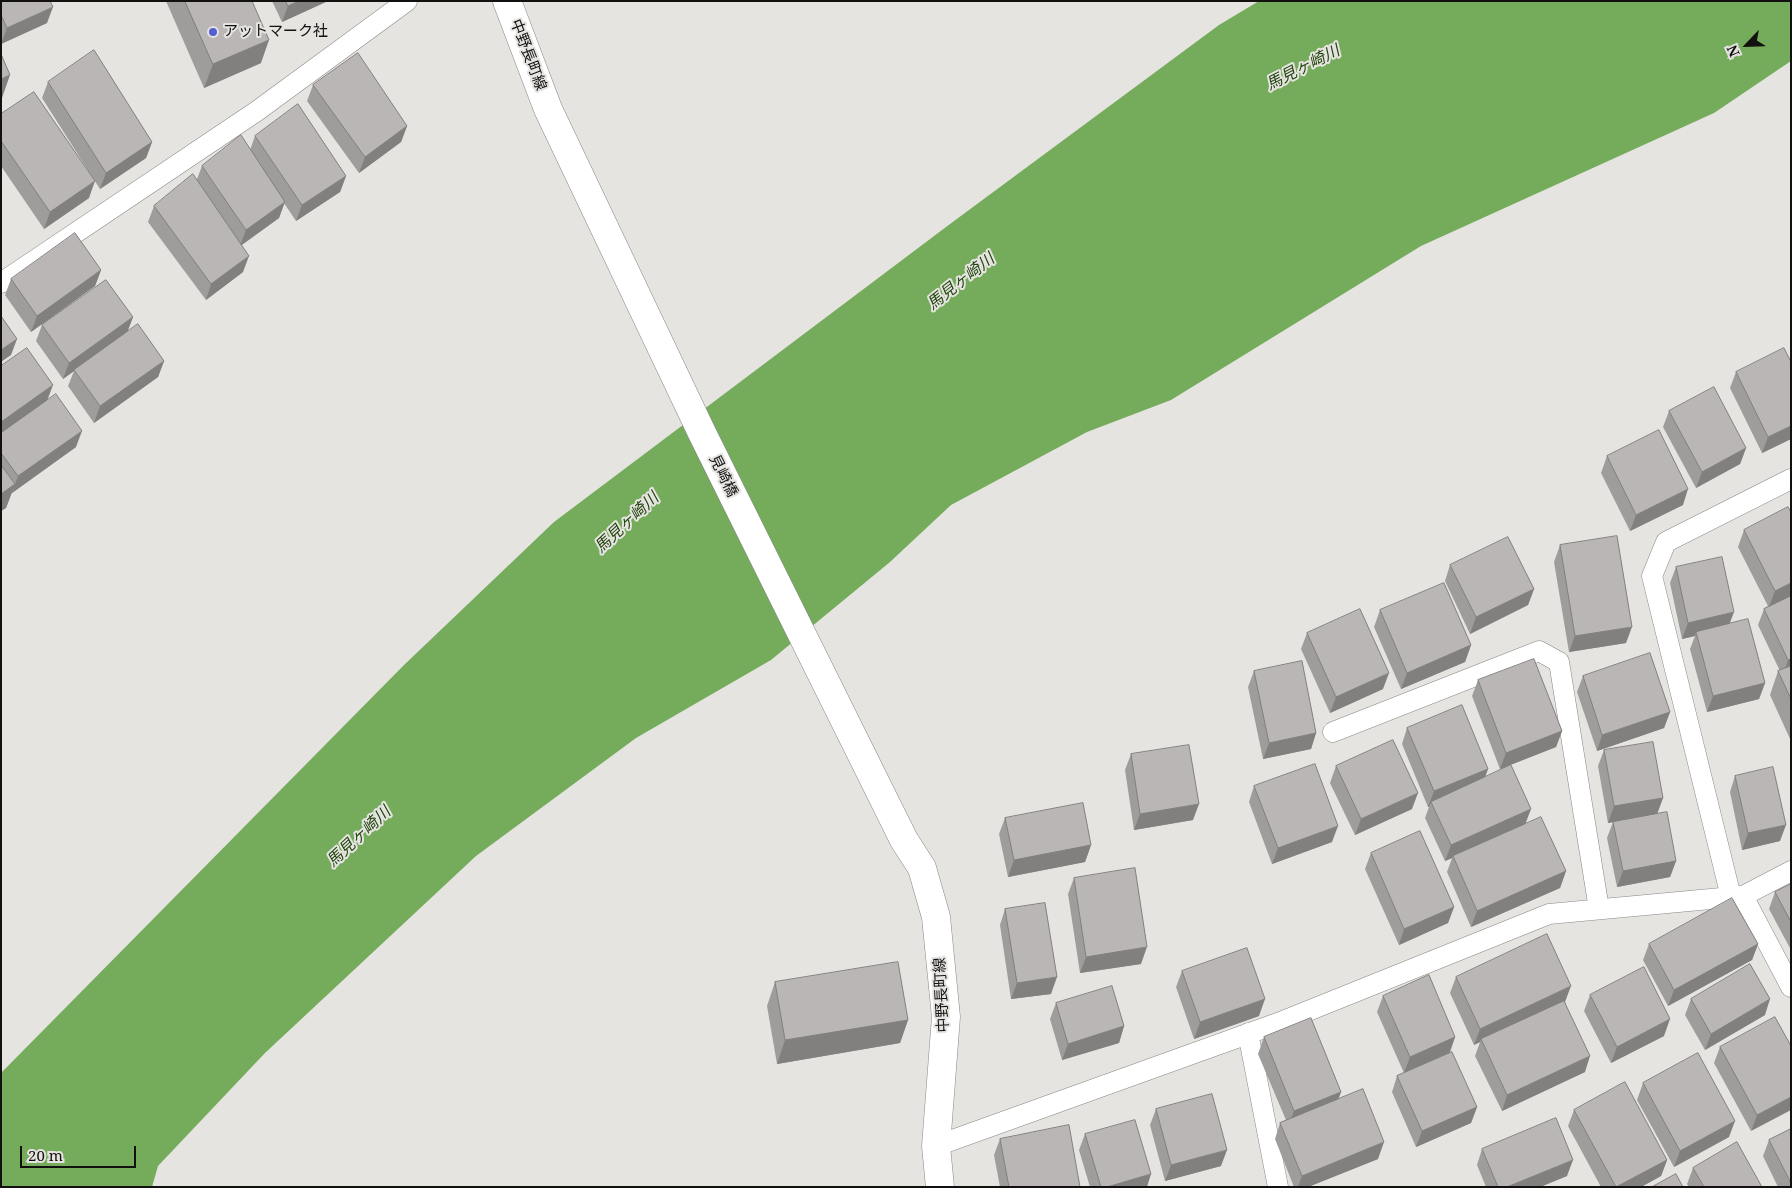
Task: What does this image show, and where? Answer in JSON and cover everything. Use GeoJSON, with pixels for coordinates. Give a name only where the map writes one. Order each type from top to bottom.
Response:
{"type":"FeatureCollection","features":[{"type":"Feature","properties":{"kind":"main road","name":"中野長町線"},"geometry":{"type":"LineString","coordinates":[[507,1],[548,108]]}},
{"type":"Feature","properties":{"kind":"main road","name":"見崎橋"},"geometry":{"type":"LineString","coordinates":[[548,108],[702,433],[904,840]]}},
{"type":"Feature","properties":{"kind":"main road","name":"中野長町線"},"geometry":{"type":"LineString","coordinates":[[904,840],[922,868],[936,917],[946,1017],[936,1146],[940,1187]]}},
{"type":"Feature","properties":{"kind":"lane"},"geometry":{"type":"LineString","coordinates":[[1,283],[257,112],[407,1]]}},
{"type":"Feature","properties":{"kind":"lane"},"geometry":{"type":"LineString","coordinates":[[1791,479],[1666,542],[1652,576],[1737,896],[1791,987]]}},
{"type":"Feature","properties":{"kind":"lane"},"geometry":{"type":"LineString","coordinates":[[1333,732],[1539,651],[1559,662],[1599,909]]}},
{"type":"Feature","properties":{"kind":"lane"},"geometry":{"type":"LineString","coordinates":[[936,1146],[1248,1034],[1549,914],[1737,896],[1791,871]]}},
{"type":"Feature","properties":{"kind":"lane"},"geometry":{"type":"LineString","coordinates":[[1248,1034],[1278,1187]]}},
{"type":"Feature","properties":{"kind":"water","name":"馬見ヶ崎川"},"geometry":{"type":"Polygon","coordinates":[[[1259,1],[1791,1],[1791,61],[1714,113],[1421,246],[1171,400],[1087,432],[951,505],[890,562],[771,660],[636,738],[476,856],[265,1053],[158,1166],[152,1187],[1,1187],[1,1073],[404,665],[554,522],[950,224],[1219,25],[1259,1]]]}},
{"type":"Feature","properties":{"kind":"building"},"geometry":{"type":"Polygon","coordinates":[[[1,1],[50,1],[53,7],[7,28],[1,15],[1,1]]]}},
{"type":"Feature","properties":{"kind":"building"},"geometry":{"type":"Polygon","coordinates":[[[185,1],[252,1],[269,40],[213,64],[185,1]]]}},
{"type":"Feature","properties":{"kind":"building"},"geometry":{"type":"Polygon","coordinates":[[[286,1],[299,1],[288,6],[286,1]]]}},
{"type":"Feature","properties":{"kind":"building"},"geometry":{"type":"Polygon","coordinates":[[[94,50],[152,142],[106,173],[48,82],[94,50]]]}},
{"type":"Feature","properties":{"kind":"building"},"geometry":{"type":"Polygon","coordinates":[[[358,53],[407,126],[365,157],[313,85],[358,53]]]}},
{"type":"Feature","properties":{"kind":"building"},"geometry":{"type":"Polygon","coordinates":[[[1,54],[10,75],[1,79],[1,54]]]}},
{"type":"Feature","properties":{"kind":"building"},"geometry":{"type":"Polygon","coordinates":[[[34,92],[95,181],[50,212],[1,141],[1,114],[34,92]]]}},
{"type":"Feature","properties":{"kind":"building"},"geometry":{"type":"Polygon","coordinates":[[[298,104],[346,176],[302,205],[255,136],[298,104]]]}},
{"type":"Feature","properties":{"kind":"building"},"geometry":{"type":"Polygon","coordinates":[[[241,135],[285,202],[246,230],[202,166],[241,135]]]}},
{"type":"Feature","properties":{"kind":"building"},"geometry":{"type":"Polygon","coordinates":[[[193,174],[249,256],[211,284],[154,206],[193,174]]]}},
{"type":"Feature","properties":{"kind":"building"},"geometry":{"type":"Polygon","coordinates":[[[75,233],[101,270],[37,316],[11,279],[75,233]]]}},
{"type":"Feature","properties":{"kind":"building"},"geometry":{"type":"Polygon","coordinates":[[[106,280],[133,317],[69,363],[42,325],[106,280]]]}},
{"type":"Feature","properties":{"kind":"building"},"geometry":{"type":"Polygon","coordinates":[[[1,316],[17,339],[1,350],[1,316]]]}},
{"type":"Feature","properties":{"kind":"building"},"geometry":{"type":"Polygon","coordinates":[[[138,324],[164,361],[100,406],[74,370],[138,324]]]}},
{"type":"Feature","properties":{"kind":"building"},"geometry":{"type":"Polygon","coordinates":[[[27,348],[53,385],[1,422],[1,366],[27,348]]]}},
{"type":"Feature","properties":{"kind":"building"},"geometry":{"type":"Polygon","coordinates":[[[1784,348],[1791,362],[1791,426],[1768,437],[1736,372],[1784,348]]]}},
{"type":"Feature","properties":{"kind":"building"},"geometry":{"type":"Polygon","coordinates":[[[1714,387],[1746,448],[1702,472],[1669,411],[1714,387]]]}},
{"type":"Feature","properties":{"kind":"building"},"geometry":{"type":"Polygon","coordinates":[[[56,394],[82,431],[18,476],[1,453],[1,433],[56,394]]]}},
{"type":"Feature","properties":{"kind":"building"},"geometry":{"type":"Polygon","coordinates":[[[1659,430],[1688,489],[1636,515],[1607,456],[1659,430]]]}},
{"type":"Feature","properties":{"kind":"building"},"geometry":{"type":"Polygon","coordinates":[[[1,465],[15,484],[1,494],[1,465]]]}},
{"type":"Feature","properties":{"kind":"building"},"geometry":{"type":"Polygon","coordinates":[[[1788,507],[1791,512],[1791,583],[1775,591],[1744,530],[1788,507]]]}},
{"type":"Feature","properties":{"kind":"building"},"geometry":{"type":"Polygon","coordinates":[[[1617,536],[1632,627],[1575,636],[1560,545],[1617,536]]]}},
{"type":"Feature","properties":{"kind":"building"},"geometry":{"type":"Polygon","coordinates":[[[1508,537],[1534,589],[1476,617],[1450,565],[1508,537]]]}},
{"type":"Feature","properties":{"kind":"building"},"geometry":{"type":"Polygon","coordinates":[[[1722,557],[1734,612],[1688,623],[1676,567],[1722,557]]]}},
{"type":"Feature","properties":{"kind":"building"},"geometry":{"type":"Polygon","coordinates":[[[1444,583],[1471,645],[1407,673],[1380,610],[1444,583]]]}},
{"type":"Feature","properties":{"kind":"building"},"geometry":{"type":"Polygon","coordinates":[[[1791,596],[1791,659],[1788,660],[1764,609],[1791,596]]]}},
{"type":"Feature","properties":{"kind":"building"},"geometry":{"type":"Polygon","coordinates":[[[1360,609],[1389,673],[1336,697],[1307,633],[1360,609]]]}},
{"type":"Feature","properties":{"kind":"building"},"geometry":{"type":"Polygon","coordinates":[[[1748,619],[1765,683],[1713,696],[1696,632],[1748,619]]]}},
{"type":"Feature","properties":{"kind":"building"},"geometry":{"type":"Polygon","coordinates":[[[1650,653],[1670,712],[1602,735],[1583,676],[1650,653]]]}},
{"type":"Feature","properties":{"kind":"building"},"geometry":{"type":"Polygon","coordinates":[[[1534,659],[1562,731],[1506,753],[1478,680],[1534,659]]]}},
{"type":"Feature","properties":{"kind":"building"},"geometry":{"type":"Polygon","coordinates":[[[1302,661],[1316,733],[1269,743],[1254,671],[1302,661]]]}},
{"type":"Feature","properties":{"kind":"building"},"geometry":{"type":"Polygon","coordinates":[[[1791,666],[1791,699],[1778,671],[1791,666]]]}},
{"type":"Feature","properties":{"kind":"building"},"geometry":{"type":"Polygon","coordinates":[[[1462,705],[1488,769],[1434,791],[1407,728],[1462,705]]]}},
{"type":"Feature","properties":{"kind":"building"},"geometry":{"type":"Polygon","coordinates":[[[1393,740],[1418,793],[1361,819],[1336,766],[1393,740]]]}},
{"type":"Feature","properties":{"kind":"building"},"geometry":{"type":"Polygon","coordinates":[[[1653,742],[1663,798],[1614,806],[1604,750],[1653,742]]]}},
{"type":"Feature","properties":{"kind":"building"},"geometry":{"type":"Polygon","coordinates":[[[1189,745],[1199,804],[1140,814],[1131,754],[1189,745]]]}},
{"type":"Feature","properties":{"kind":"building"},"geometry":{"type":"Polygon","coordinates":[[[1315,764],[1338,826],[1278,848],[1254,786],[1315,764]]]}},
{"type":"Feature","properties":{"kind":"building"},"geometry":{"type":"Polygon","coordinates":[[[1511,765],[1531,809],[1451,845],[1431,802],[1511,765]]]}},
{"type":"Feature","properties":{"kind":"building"},"geometry":{"type":"Polygon","coordinates":[[[1773,767],[1786,825],[1748,833],[1735,776],[1773,767]]]}},
{"type":"Feature","properties":{"kind":"building"},"geometry":{"type":"Polygon","coordinates":[[[1083,803],[1091,845],[1014,860],[1005,818],[1083,803]]]}},
{"type":"Feature","properties":{"kind":"building"},"geometry":{"type":"Polygon","coordinates":[[[1667,812],[1676,861],[1623,871],[1613,822],[1667,812]]]}},
{"type":"Feature","properties":{"kind":"building"},"geometry":{"type":"Polygon","coordinates":[[[1541,817],[1566,871],[1477,911],[1453,856],[1541,817]]]}},
{"type":"Feature","properties":{"kind":"building"},"geometry":{"type":"Polygon","coordinates":[[[1420,831],[1454,907],[1404,929],[1371,853],[1420,831]]]}},
{"type":"Feature","properties":{"kind":"building"},"geometry":{"type":"Polygon","coordinates":[[[1135,868],[1147,947],[1086,957],[1074,878],[1135,868]]]}},
{"type":"Feature","properties":{"kind":"building"},"geometry":{"type":"Polygon","coordinates":[[[1791,884],[1791,922],[1775,892],[1791,884]]]}},
{"type":"Feature","properties":{"kind":"building"},"geometry":{"type":"Polygon","coordinates":[[[1732,898],[1758,944],[1674,990],[1649,944],[1732,898]]]}},
{"type":"Feature","properties":{"kind":"building"},"geometry":{"type":"Polygon","coordinates":[[[1045,903],[1057,977],[1017,983],[1005,909],[1045,903]]]}},
{"type":"Feature","properties":{"kind":"building"},"geometry":{"type":"Polygon","coordinates":[[[1547,934],[1571,986],[1480,1029],[1456,977],[1547,934]]]}},
{"type":"Feature","properties":{"kind":"building"},"geometry":{"type":"Polygon","coordinates":[[[1247,948],[1265,999],[1200,1022],[1182,971],[1247,948]]]}},
{"type":"Feature","properties":{"kind":"building"},"geometry":{"type":"Polygon","coordinates":[[[898,962],[908,1020],[785,1040],[775,982],[898,962]]]}},
{"type":"Feature","properties":{"kind":"building"},"geometry":{"type":"Polygon","coordinates":[[[1750,964],[1770,999],[1711,1034],[1691,999],[1750,964]]]}},
{"type":"Feature","properties":{"kind":"building"},"geometry":{"type":"Polygon","coordinates":[[[1644,967],[1670,1019],[1617,1047],[1590,995],[1644,967]]]}},
{"type":"Feature","properties":{"kind":"building"},"geometry":{"type":"Polygon","coordinates":[[[1429,975],[1455,1037],[1410,1057],[1383,996],[1429,975]]]}},
{"type":"Feature","properties":{"kind":"building"},"geometry":{"type":"Polygon","coordinates":[[[1112,986],[1124,1026],[1068,1044],[1056,1003],[1112,986]]]}},
{"type":"Feature","properties":{"kind":"building"},"geometry":{"type":"Polygon","coordinates":[[[1564,1001],[1590,1056],[1507,1095],[1481,1039],[1564,1001]]]}},
{"type":"Feature","properties":{"kind":"building"},"geometry":{"type":"Polygon","coordinates":[[[1775,1017],[1791,1046],[1791,1097],[1757,1115],[1720,1047],[1775,1017]]]}},
{"type":"Feature","properties":{"kind":"building"},"geometry":{"type":"Polygon","coordinates":[[[1311,1018],[1341,1092],[1294,1111],[1264,1037],[1311,1018]]]}},
{"type":"Feature","properties":{"kind":"building"},"geometry":{"type":"Polygon","coordinates":[[[1452,1052],[1477,1107],[1422,1131],[1397,1076],[1452,1052]]]}},
{"type":"Feature","properties":{"kind":"building"},"geometry":{"type":"Polygon","coordinates":[[[1698,1053],[1735,1121],[1680,1151],[1643,1083],[1698,1053]]]}},
{"type":"Feature","properties":{"kind":"building"},"geometry":{"type":"Polygon","coordinates":[[[1625,1082],[1667,1160],[1616,1187],[1574,1110],[1625,1082]]]}},
{"type":"Feature","properties":{"kind":"building"},"geometry":{"type":"Polygon","coordinates":[[[1363,1089],[1384,1142],[1302,1176],[1280,1123],[1363,1089]]]}},
{"type":"Feature","properties":{"kind":"building"},"geometry":{"type":"Polygon","coordinates":[[[1212,1094],[1227,1150],[1171,1165],[1156,1109],[1212,1094]]]}},
{"type":"Feature","properties":{"kind":"building"},"geometry":{"type":"Polygon","coordinates":[[[1556,1118],[1573,1160],[1507,1187],[1498,1187],[1482,1149],[1556,1118]]]}},
{"type":"Feature","properties":{"kind":"building"},"geometry":{"type":"Polygon","coordinates":[[[1135,1120],[1151,1174],[1107,1187],[1101,1187],[1085,1134],[1135,1120]]]}},
{"type":"Feature","properties":{"kind":"building"},"geometry":{"type":"Polygon","coordinates":[[[1069,1125],[1080,1187],[1009,1187],[1000,1139],[1069,1125]]]}},
{"type":"Feature","properties":{"kind":"building"},"geometry":{"type":"Polygon","coordinates":[[[1791,1129],[1791,1183],[1769,1140],[1791,1129]]]}},
{"type":"Feature","properties":{"kind":"building"},"geometry":{"type":"Polygon","coordinates":[[[1737,1142],[1762,1187],[1704,1187],[1693,1168],[1737,1142]]]}},
{"type":"Feature","properties":{"kind":"building"},"geometry":{"type":"Polygon","coordinates":[[[1676,1174],[1683,1187],[1652,1187],[1676,1174]]]}},
{"type":"Feature","properties":{"kind":"place","name":"アットマーク社"},"geometry":{"type":"Point","coordinates":[213,32]}}]}
